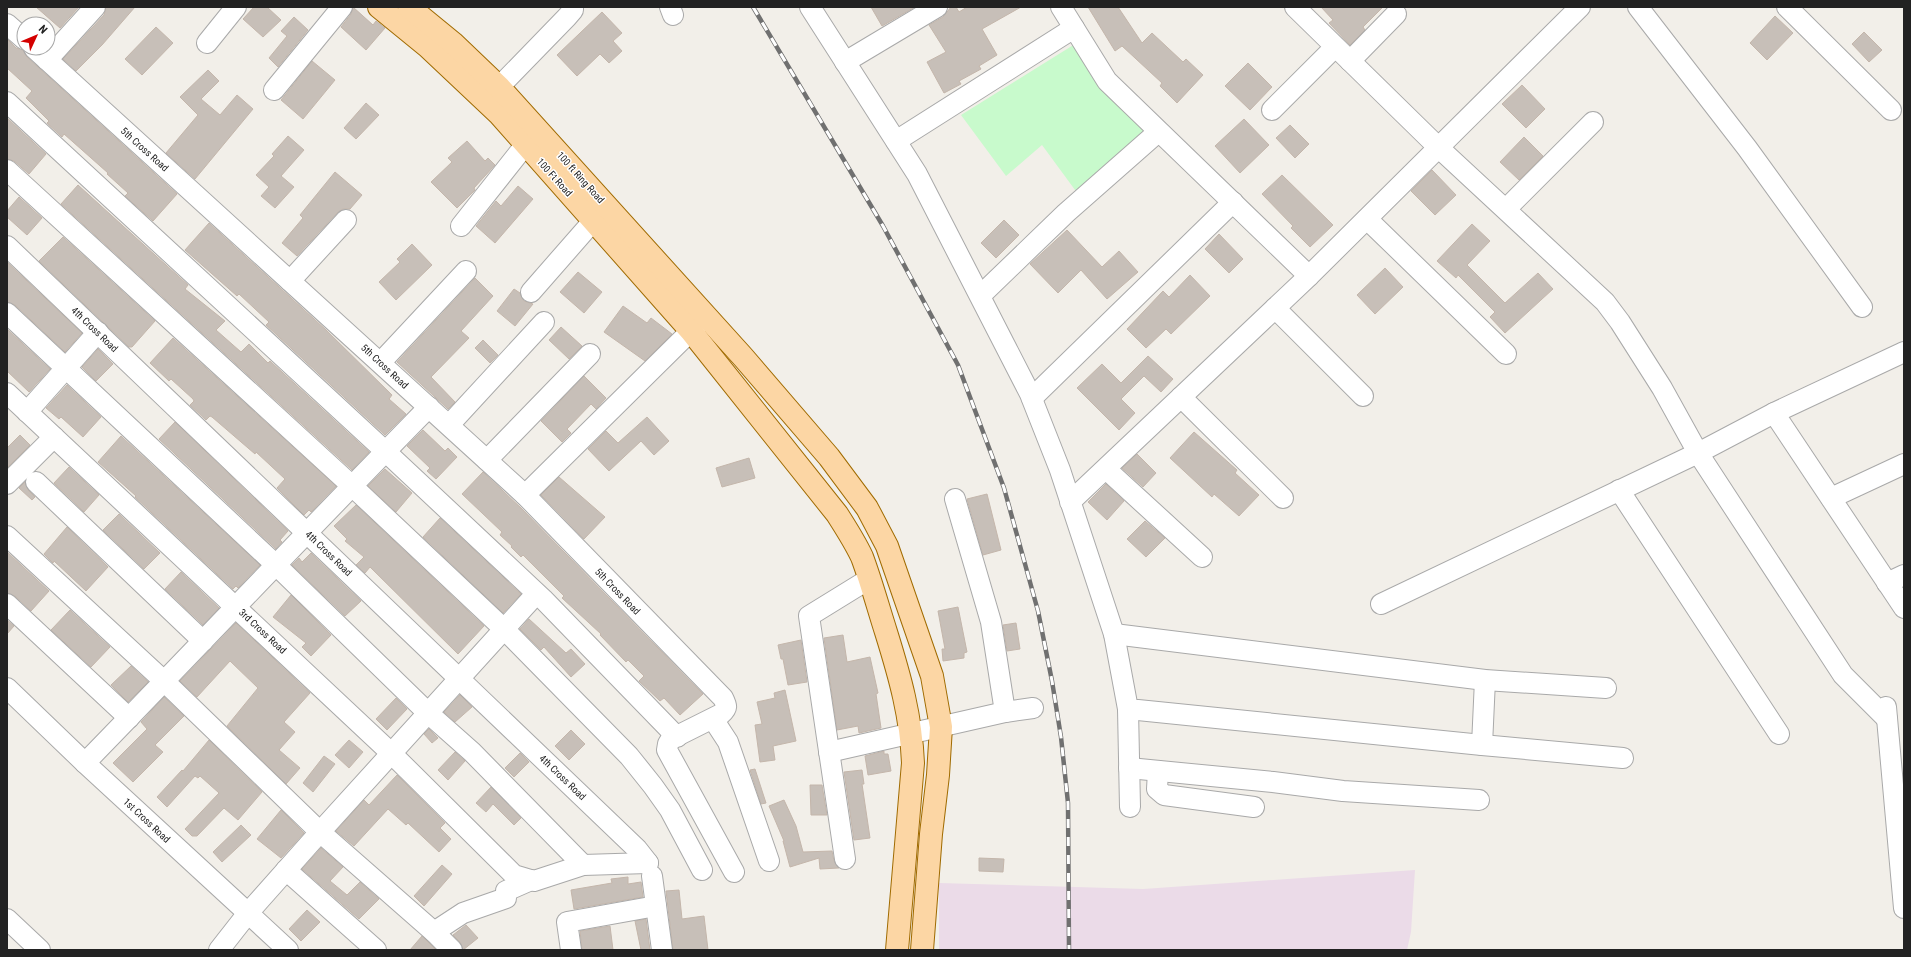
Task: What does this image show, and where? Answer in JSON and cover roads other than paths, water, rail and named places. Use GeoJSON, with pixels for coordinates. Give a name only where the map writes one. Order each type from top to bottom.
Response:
{"type":"FeatureCollection","features":[{"type":"Feature","properties":{"kind":"main road","name":"100 Ft Road"},"geometry":{"type":"LineString","coordinates":[[379,7],[428,47],[499,114],[594,220],[691,331],[837,514],[861,556],[870,579],[902,686],[912,734],[913,764],[897,950]]}},
{"type":"Feature","properties":{"kind":"main road","name":"100 ft Ring Road"},"geometry":{"type":"LineString","coordinates":[[409,7],[453,43],[499,87],[743,356],[829,457],[867,508],[887,546],[932,676],[941,727],[922,950]]}},
{"type":"Feature","properties":{"kind":"street"},"geometry":{"type":"LineString","coordinates":[[56,41],[95,7]]}},
{"type":"Feature","properties":{"kind":"street"},"geometry":{"type":"LineString","coordinates":[[207,43],[236,7]]}},
{"type":"Feature","properties":{"kind":"street"},"geometry":{"type":"LineString","coordinates":[[274,90],[342,7]]}},
{"type":"Feature","properties":{"kind":"street"},"geometry":{"type":"LineString","coordinates":[[810,7],[917,174],[981,295],[1032,398],[1070,502],[1114,634],[1128,709],[1130,807]]}},
{"type":"Feature","properties":{"kind":"street"},"geometry":{"type":"LineString","coordinates":[[845,62],[937,7]]}},
{"type":"Feature","properties":{"kind":"street"},"geometry":{"type":"LineString","coordinates":[[1061,7],[1108,81],[1158,132],[1309,276]]}},
{"type":"Feature","properties":{"kind":"street"},"geometry":{"type":"LineString","coordinates":[[1295,7],[1438,148],[1506,208],[1600,297],[1620,322],[1662,388],[1698,453],[1843,675],[1887,713],[1904,908]]}},
{"type":"Feature","properties":{"kind":"street"},"geometry":{"type":"LineString","coordinates":[[1070,502],[1309,276],[1580,7]]}},
{"type":"Feature","properties":{"kind":"street"},"geometry":{"type":"LineString","coordinates":[[1638,7],[1738,136],[1862,307]]}},
{"type":"Feature","properties":{"kind":"street"},"geometry":{"type":"LineString","coordinates":[[1787,7],[1891,110]]}},
{"type":"Feature","properties":{"kind":"street"},"geometry":{"type":"LineString","coordinates":[[499,87],[574,8]]}},
{"type":"Feature","properties":{"kind":"street"},"geometry":{"type":"LineString","coordinates":[[1350,61],[1396,14]]}},
{"type":"Feature","properties":{"kind":"street"},"geometry":{"type":"LineString","coordinates":[[7,24],[16,32]]}},
{"type":"Feature","properties":{"kind":"street"},"geometry":{"type":"LineString","coordinates":[[896,141],[1074,28]]}},
{"type":"Feature","properties":{"kind":"street"},"geometry":{"type":"LineString","coordinates":[[1272,110],[1335,47]]}},
{"type":"Feature","properties":{"kind":"street","name":"5th Cross Road"},"geometry":{"type":"LineString","coordinates":[[43,56],[526,495],[723,698],[727,709],[712,719]]}},
{"type":"Feature","properties":{"kind":"street"},"geometry":{"type":"LineString","coordinates":[[7,102],[385,451],[536,594],[677,737]]}},
{"type":"Feature","properties":{"kind":"street"},"geometry":{"type":"LineString","coordinates":[[1506,208],[1593,122]]}},
{"type":"Feature","properties":{"kind":"street"},"geometry":{"type":"LineString","coordinates":[[981,295],[1066,213],[1158,132]]}},
{"type":"Feature","properties":{"kind":"street"},"geometry":{"type":"LineString","coordinates":[[461,226],[526,144]]}},
{"type":"Feature","properties":{"kind":"street"},"geometry":{"type":"LineString","coordinates":[[7,170],[351,485],[504,629],[629,756],[670,810],[702,870]]}},
{"type":"Feature","properties":{"kind":"street"},"geometry":{"type":"LineString","coordinates":[[1032,398],[1233,202]]}},
{"type":"Feature","properties":{"kind":"street"},"geometry":{"type":"LineString","coordinates":[[1367,219],[1506,354]]}},
{"type":"Feature","properties":{"kind":"street"},"geometry":{"type":"LineString","coordinates":[[290,281],[346,220]]}},
{"type":"Feature","properties":{"kind":"street"},"geometry":{"type":"LineString","coordinates":[[531,292],[594,220]]}},
{"type":"Feature","properties":{"kind":"street","name":"4th Cross Road"},"geometry":{"type":"LineString","coordinates":[[7,246],[307,531],[638,849],[650,869]]}},
{"type":"Feature","properties":{"kind":"street"},"geometry":{"type":"LineString","coordinates":[[381,362],[466,272]]}},
{"type":"Feature","properties":{"kind":"street"},"geometry":{"type":"LineString","coordinates":[[1276,308],[1363,396]]}},
{"type":"Feature","properties":{"kind":"street"},"geometry":{"type":"LineString","coordinates":[[7,313],[275,564],[428,713],[472,752],[583,865]]}},
{"type":"Feature","properties":{"kind":"street"},"geometry":{"type":"LineString","coordinates":[[526,495],[707,316]]}},
{"type":"Feature","properties":{"kind":"street"},"geometry":{"type":"LineString","coordinates":[[449,425],[544,322]]}},
{"type":"Feature","properties":{"kind":"street"},"geometry":{"type":"LineString","coordinates":[[27,412],[98,332]]}},
{"type":"Feature","properties":{"kind":"street"},"geometry":{"type":"LineString","coordinates":[[1381,604],[1698,453],[1774,412],[1904,352]]}},
{"type":"Feature","properties":{"kind":"street"},"geometry":{"type":"LineString","coordinates":[[486,460],[590,354]]}},
{"type":"Feature","properties":{"kind":"street","name":"3rd Cross Road"},"geometry":{"type":"LineString","coordinates":[[7,393],[236,606],[523,877]]}},
{"type":"Feature","properties":{"kind":"street"},"geometry":{"type":"LineString","coordinates":[[1181,397],[1283,498]]}},
{"type":"Feature","properties":{"kind":"street"},"geometry":{"type":"LineString","coordinates":[[85,763],[165,682],[351,485],[429,407]]}},
{"type":"Feature","properties":{"kind":"street"},"geometry":{"type":"LineString","coordinates":[[1774,412],[1831,498],[1896,579],[1904,608]]}},
{"type":"Feature","properties":{"kind":"street"},"geometry":{"type":"LineString","coordinates":[[7,484],[54,437]]}},
{"type":"Feature","properties":{"kind":"street"},"geometry":{"type":"LineString","coordinates":[[1831,498],[1904,464]]}},
{"type":"Feature","properties":{"kind":"street"},"geometry":{"type":"LineString","coordinates":[[1106,469],[1202,557]]}},
{"type":"Feature","properties":{"kind":"street"},"geometry":{"type":"LineString","coordinates":[[36,482],[203,641]]}},
{"type":"Feature","properties":{"kind":"street"},"geometry":{"type":"LineString","coordinates":[[1619,490],[1779,734]]}},
{"type":"Feature","properties":{"kind":"street"},"geometry":{"type":"LineString","coordinates":[[955,499],[991,622],[1005,712]]}},
{"type":"Feature","properties":{"kind":"street"},"geometry":{"type":"LineString","coordinates":[[7,536],[165,682],[320,832],[434,932],[452,950]]}},
{"type":"Feature","properties":{"kind":"street"},"geometry":{"type":"LineString","coordinates":[[845,859],[809,616],[870,579]]}},
{"type":"Feature","properties":{"kind":"street"},"geometry":{"type":"LineString","coordinates":[[219,950],[248,913],[286,870],[536,594]]}},
{"type":"Feature","properties":{"kind":"street"},"geometry":{"type":"LineString","coordinates":[[7,604],[128,718]]}},
{"type":"Feature","properties":{"kind":"street"},"geometry":{"type":"LineString","coordinates":[[1114,634],[1485,680],[1606,688]]}},
{"type":"Feature","properties":{"kind":"street"},"geometry":{"type":"LineString","coordinates":[[1482,745],[1485,680]]}},
{"type":"Feature","properties":{"kind":"street","name":"1st Cross Road"},"geometry":{"type":"LineString","coordinates":[[7,688],[85,763],[288,950]]}},
{"type":"Feature","properties":{"kind":"street"},"geometry":{"type":"LineString","coordinates":[[829,752],[1005,712],[1033,708]]}},
{"type":"Feature","properties":{"kind":"street"},"geometry":{"type":"LineString","coordinates":[[1128,709],[1623,758]]}},
{"type":"Feature","properties":{"kind":"street"},"geometry":{"type":"LineString","coordinates":[[734,872],[667,750],[668,744],[677,737],[712,719],[728,742],[769,861]]}},
{"type":"Feature","properties":{"kind":"street"},"geometry":{"type":"LineString","coordinates":[[1129,768],[1273,782],[1343,791],[1480,800]]}},
{"type":"Feature","properties":{"kind":"street"},"geometry":{"type":"LineString","coordinates":[[1158,771],[1157,789],[1164,794],[1254,808]]}},
{"type":"Feature","properties":{"kind":"street"},"geometry":{"type":"LineString","coordinates":[[434,932],[463,913],[506,898],[506,891],[523,877],[534,881],[583,865],[650,869],[662,950]]}},
{"type":"Feature","properties":{"kind":"street"},"geometry":{"type":"LineString","coordinates":[[286,870],[376,950]]}},
{"type":"Feature","properties":{"kind":"street"},"geometry":{"type":"LineString","coordinates":[[571,950],[567,922],[656,906]]}},
{"type":"Feature","properties":{"kind":"street"},"geometry":{"type":"LineString","coordinates":[[7,919],[40,950]]}},
{"type":"Feature","properties":{"kind":"railway"},"geometry":{"type":"LineString","coordinates":[[753,7],[883,226],[958,365],[1004,488],[1038,611],[1052,681],[1061,737],[1068,803],[1069,950]]}}]}
